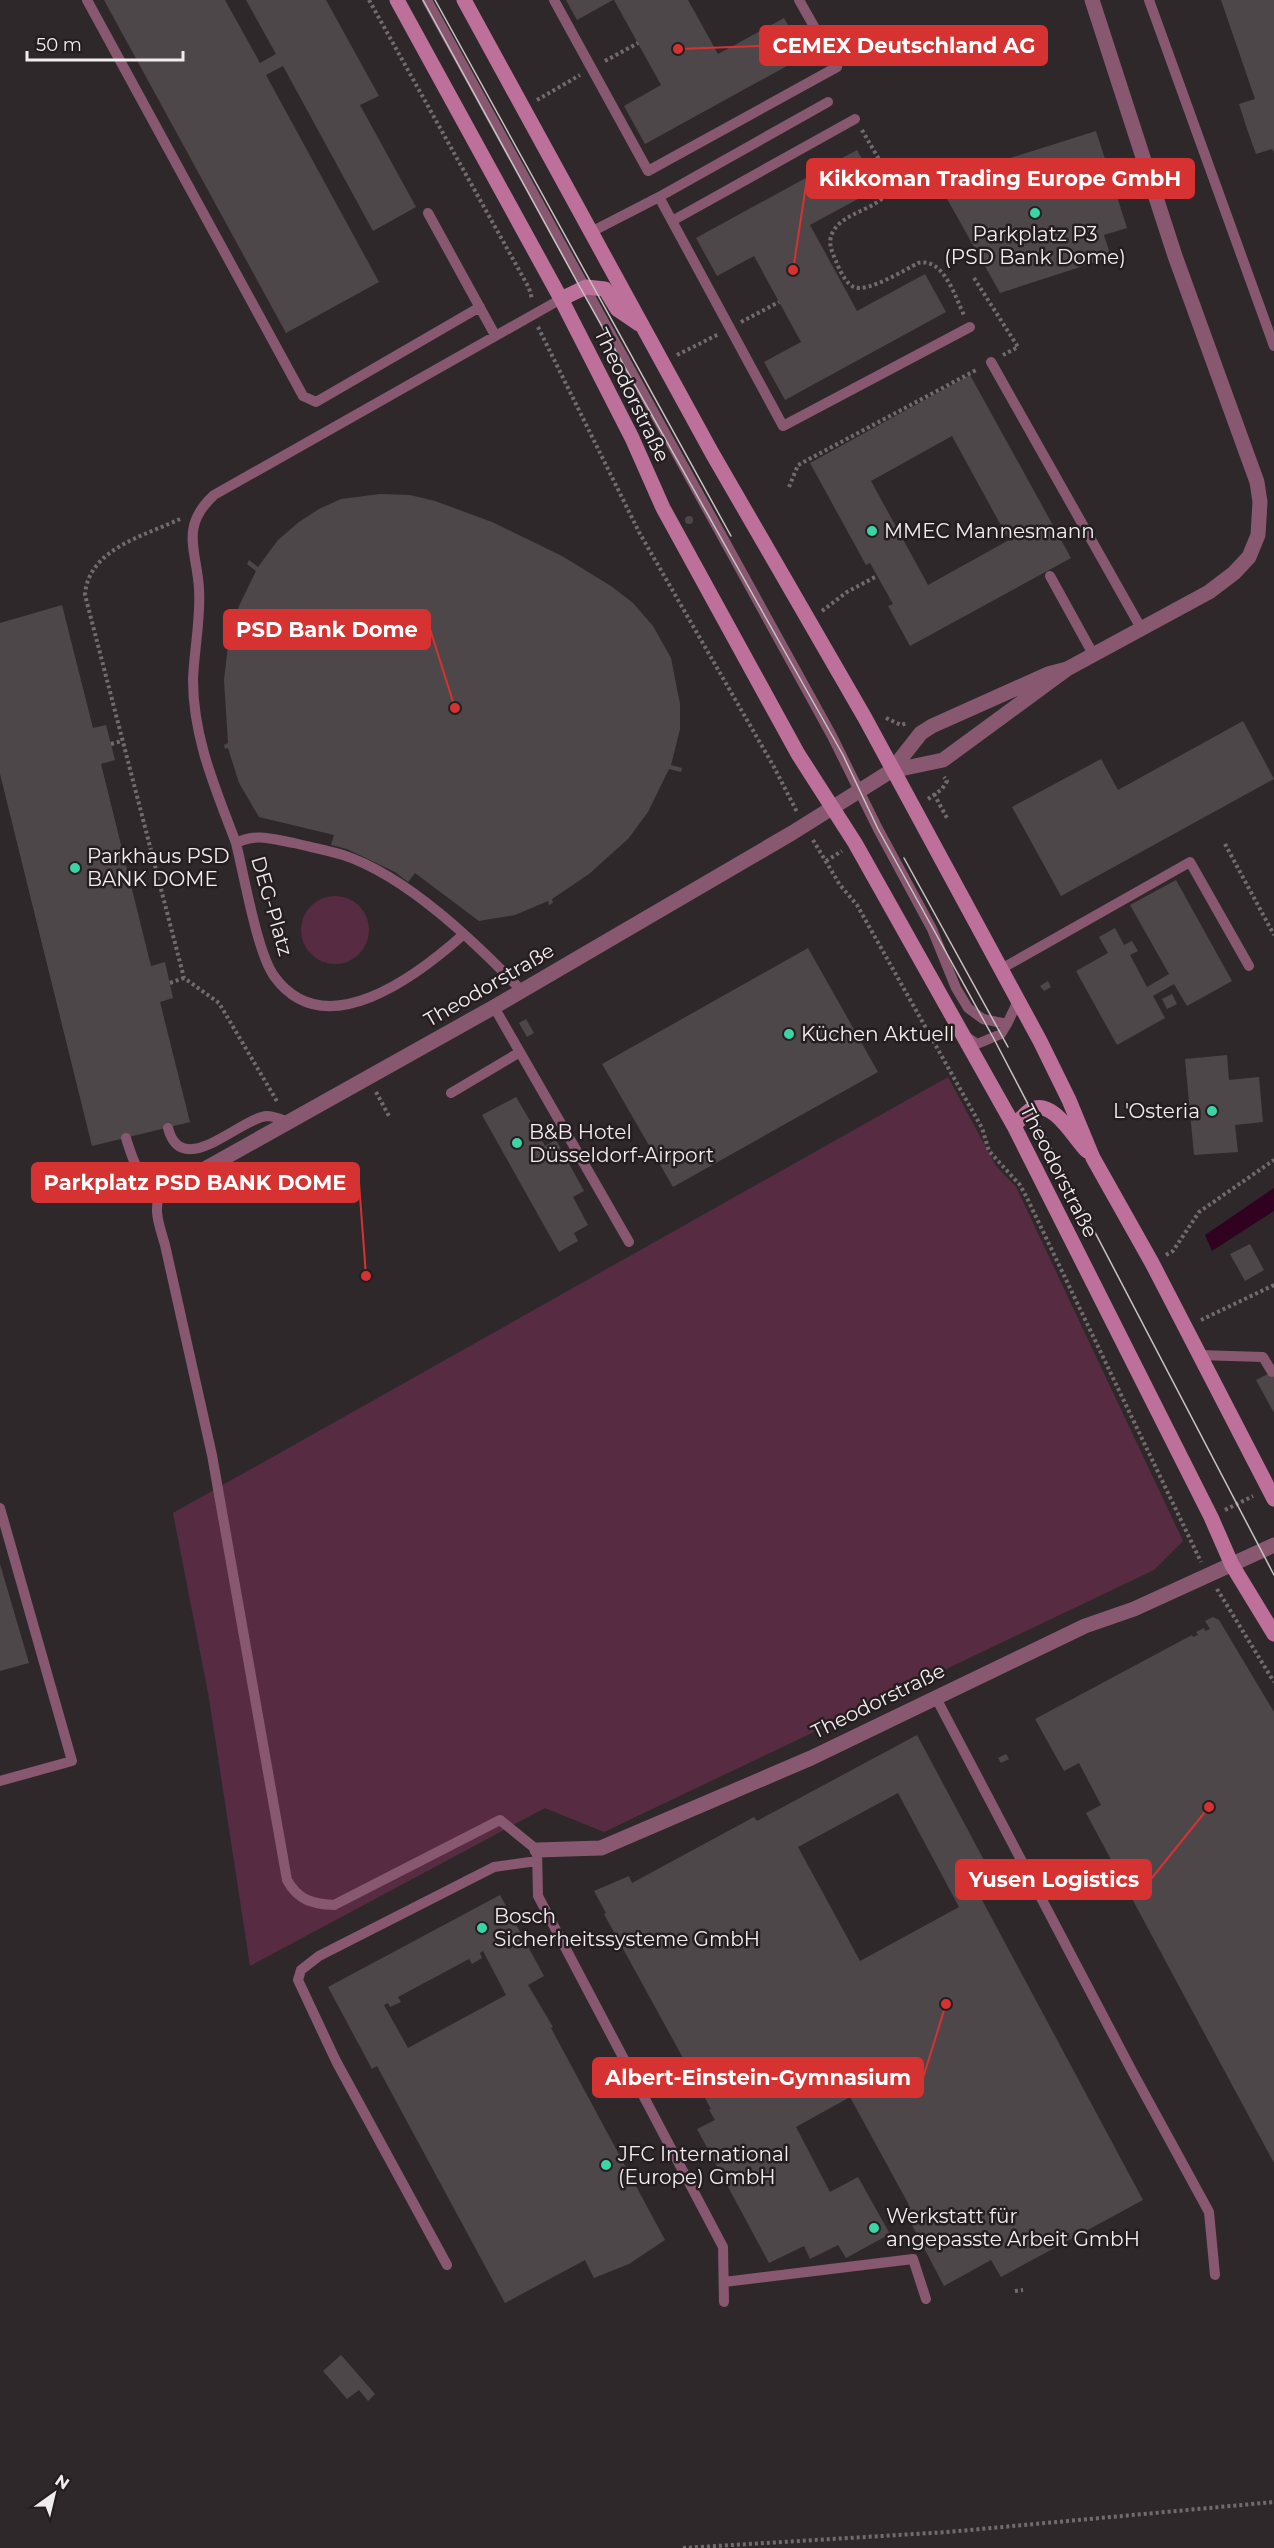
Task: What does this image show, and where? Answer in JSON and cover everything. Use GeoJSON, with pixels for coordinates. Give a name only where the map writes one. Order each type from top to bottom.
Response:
{"type":"FeatureCollection","features":[{"type":"Feature","properties":{"kind":"main road","name":"Theodorstraße"},"geometry":{"type":"LineString","coordinates":[[397,0],[561,299],[632,438],[663,508],[798,754],[855,843],[1014,1126],[1211,1517],[1232,1565],[1274,1634]]}},
{"type":"Feature","properties":{"kind":"main road","name":"Theodorstraße"},"geometry":{"type":"LineString","coordinates":[[464,0],[641,326],[865,718],[891,771],[1018,1000],[1069,1100],[1093,1158],[1152,1263],[1198,1355],[1272,1489]]}},
{"type":"Feature","properties":{"kind":"main road"},"geometry":{"type":"LineString","coordinates":[[561,299],[586,287],[605,289],[617,309],[641,326]]}},
{"type":"Feature","properties":{"kind":"main road"},"geometry":{"type":"LineString","coordinates":[[1014,1126],[1031,1110],[1047,1109],[1059,1116],[1070,1135],[1093,1158]]}},
{"type":"Feature","properties":{"kind":"street"},"geometry":{"type":"LineString","coordinates":[[891,771],[943,760],[1067,669],[1209,591],[1234,573],[1249,557],[1258,535],[1260,502],[1257,482],[1172,246],[1092,0]]}},
{"type":"Feature","properties":{"kind":"street"},"geometry":{"type":"LineString","coordinates":[[891,771],[921,734],[932,726],[1048,674],[1067,669]]}},
{"type":"Feature","properties":{"kind":"street","name":"Theodorstraße"},"geometry":{"type":"LineString","coordinates":[[162,1188],[171,1188],[522,991],[804,825],[891,771]]}},
{"type":"Feature","properties":{"kind":"street","name":"Theodorstraße"},"geometry":{"type":"LineString","coordinates":[[537,1856],[601,1848],[811,1758],[935,1696],[1085,1626],[1134,1609],[1274,1545]]}},
{"type":"Feature","properties":{"kind":"lane"},"geometry":{"type":"LineString","coordinates":[[87,0],[303,396],[316,402],[480,307]]}},
{"type":"Feature","properties":{"kind":"lane"},"geometry":{"type":"LineString","coordinates":[[427,0],[860,790],[932,928],[956,988],[968,1008],[983,1019],[1007,1024]]}},
{"type":"Feature","properties":{"kind":"lane"},"geometry":{"type":"LineString","coordinates":[[554,0],[648,171],[837,67],[799,0]]}},
{"type":"Feature","properties":{"kind":"lane"},"geometry":{"type":"LineString","coordinates":[[1149,0],[1274,346]]}},
{"type":"Feature","properties":{"kind":"lane"},"geometry":{"type":"LineString","coordinates":[[591,232],[659,197],[828,102]]}},
{"type":"Feature","properties":{"kind":"lane"},"geometry":{"type":"LineString","coordinates":[[672,221],[855,119]]}},
{"type":"Feature","properties":{"kind":"lane"},"geometry":{"type":"LineString","coordinates":[[659,197],[783,426],[970,327]]}},
{"type":"Feature","properties":{"kind":"lane"},"geometry":{"type":"LineString","coordinates":[[428,213],[495,335]]}},
{"type":"Feature","properties":{"kind":"lane"},"geometry":{"type":"LineString","coordinates":[[236,843],[209,771],[196,725],[193,682],[199,589],[192,550],[192,529],[198,515],[213,495],[534,312],[561,299]]}},
{"type":"Feature","properties":{"kind":"lane"},"geometry":{"type":"LineString","coordinates":[[991,362],[1141,628]]}},
{"type":"Feature","properties":{"kind":"lane"},"geometry":{"type":"LineString","coordinates":[[1050,576],[1093,654]]}},
{"type":"Feature","properties":{"kind":"lane","name":"DEG-Platz"},"geometry":{"type":"LineString","coordinates":[[464,934],[432,963],[369,998],[343,1006],[309,1004],[284,987],[273,974],[263,949],[236,843],[256,836],[345,856],[391,878],[464,934],[522,991]]}},
{"type":"Feature","properties":{"kind":"lane"},"geometry":{"type":"LineString","coordinates":[[1001,969],[1190,862],[1249,966]]}},
{"type":"Feature","properties":{"kind":"lane"},"geometry":{"type":"LineString","coordinates":[[960,1032],[977,1044],[1001,1034],[1018,1000]]}},
{"type":"Feature","properties":{"kind":"lane"},"geometry":{"type":"LineString","coordinates":[[494,1007],[629,1242]]}},
{"type":"Feature","properties":{"kind":"lane"},"geometry":{"type":"LineString","coordinates":[[450,1093],[520,1052]]}},
{"type":"Feature","properties":{"kind":"lane"},"geometry":{"type":"LineString","coordinates":[[168,1128],[173,1140],[179,1144],[202,1148],[252,1120],[268,1116],[289,1122]]}},
{"type":"Feature","properties":{"kind":"lane"},"geometry":{"type":"LineString","coordinates":[[126,1138],[139,1172],[147,1181],[162,1188],[156,1205],[156,1216],[165,1245],[212,1455],[282,1865],[290,1886],[306,1901],[334,1905],[347,1901],[500,1820],[537,1856],[538,1896],[723,2247],[724,2302]]}},
{"type":"Feature","properties":{"kind":"lane"},"geometry":{"type":"LineString","coordinates":[[1198,1355],[1269,1356],[1272,1372]]}},
{"type":"Feature","properties":{"kind":"lane"},"geometry":{"type":"LineString","coordinates":[[0,1508],[72,1761],[0,1781]]}},
{"type":"Feature","properties":{"kind":"lane"},"geometry":{"type":"LineString","coordinates":[[935,1696],[1132,2071],[1209,2212],[1215,2275]]}},
{"type":"Feature","properties":{"kind":"lane"},"geometry":{"type":"LineString","coordinates":[[447,2265],[336,2061],[298,1980],[301,1971],[319,1956],[494,1867],[537,1856]]}},
{"type":"Feature","properties":{"kind":"lane"},"geometry":{"type":"LineString","coordinates":[[724,2282],[913,2259],[926,2299]]}},
{"type":"Feature","properties":{"kind":"path"},"geometry":{"type":"LineString","coordinates":[[369,0],[529,288],[541,336],[639,532],[774,766],[804,825],[840,885],[857,905],[982,1128],[989,1152],[1020,1185],[1208,1575],[1274,1682]]}},
{"type":"Feature","properties":{"kind":"path"},"geometry":{"type":"LineString","coordinates":[[855,119],[882,163],[890,184],[883,198],[841,222],[834,230],[830,248],[835,266],[851,285],[859,289],[869,287],[918,263],[926,261],[933,264],[944,276],[970,327]]}},
{"type":"Feature","properties":{"kind":"path"},"geometry":{"type":"LineString","coordinates":[[789,486],[798,465],[1018,347],[974,278]]}},
{"type":"Feature","properties":{"kind":"path"},"geometry":{"type":"LineString","coordinates":[[198,515],[190,514],[111,551],[93,568],[86,580],[85,595],[183,978],[219,1003],[289,1122]]}},
{"type":"Feature","properties":{"kind":"path"},"geometry":{"type":"LineString","coordinates":[[809,621],[848,592],[877,576]]}},
{"type":"Feature","properties":{"kind":"path"},"geometry":{"type":"LineString","coordinates":[[111,744],[122,741]]}},
{"type":"Feature","properties":{"kind":"path"},"geometry":{"type":"LineString","coordinates":[[934,794],[947,819]]}},
{"type":"Feature","properties":{"kind":"path"},"geometry":{"type":"LineString","coordinates":[[1225,844],[1274,934]]}},
{"type":"Feature","properties":{"kind":"path"},"geometry":{"type":"LineString","coordinates":[[170,983],[183,978]]}},
{"type":"Feature","properties":{"kind":"path"},"geometry":{"type":"LineString","coordinates":[[368,1077],[390,1118]]}},
{"type":"Feature","properties":{"kind":"path"},"geometry":{"type":"LineString","coordinates":[[1152,1263],[1173,1251],[1199,1212],[1274,1160]]}},
{"type":"Feature","properties":{"kind":"path"},"geometry":{"type":"LineString","coordinates":[[1213,1314],[1274,1285]]}},
{"type":"Feature","properties":{"kind":"path"},"geometry":{"type":"LineString","coordinates":[[1211,1517],[1272,1489]]}},
{"type":"Feature","properties":{"kind":"path"},"geometry":{"type":"LineString","coordinates":[[1015,2291],[1023,2290]]}},
{"type":"Feature","properties":{"kind":"path"},"geometry":{"type":"LineString","coordinates":[[682,2548],[948,2532],[1274,2502]]}},
{"type":"Feature","properties":{"kind":"shaded area"},"geometry":{"type":"Polygon","coordinates":[[[335,896],[348,899],[359,906],[366,917],[369,930],[366,943],[359,954],[348,961],[335,964],[322,961],[311,954],[304,943],[301,930],[304,917],[311,906],[322,899],[335,896]]]}},
{"type":"Feature","properties":{"kind":"shaded area"},"geometry":{"type":"Polygon","coordinates":[[[948,1077],[996,1166],[1016,1187],[1183,1541],[1154,1570],[604,1832],[545,1808],[250,1966],[209,1698],[173,1513],[948,1077]]]}},
{"type":"Feature","properties":{"kind":"shaded area"},"geometry":{"type":"Polygon","coordinates":[[[1274,1188],[1274,1211],[1212,1251],[1205,1235],[1274,1188]]]}},
{"type":"Feature","properties":{"kind":"building"},"geometry":{"type":"Polygon","coordinates":[[[104,0],[225,0],[260,63],[276,54],[246,0],[326,0],[379,96],[360,105],[416,207],[373,231],[283,66],[266,75],[379,282],[286,333],[104,0]]]}},
{"type":"Feature","properties":{"kind":"building"},"geometry":{"type":"Polygon","coordinates":[[[566,0],[613,0],[577,20],[566,0]]]}},
{"type":"Feature","properties":{"kind":"building"},"geometry":{"type":"Polygon","coordinates":[[[614,0],[688,0],[718,54],[784,18],[805,56],[645,144],[624,106],[661,85],[614,0]]]}},
{"type":"Feature","properties":{"kind":"building"},"geometry":{"type":"Polygon","coordinates":[[[1221,0],[1274,0],[1274,153],[1272,149],[1256,154],[1247,129],[1239,104],[1255,99],[1221,0]]]}},
{"type":"Feature","properties":{"kind":"building"},"geometry":{"type":"Polygon","coordinates":[[[1096,131],[1127,228],[1104,235],[1111,257],[1000,293],[937,181],[1096,131]]]}},
{"type":"Feature","properties":{"kind":"building"},"geometry":{"type":"Polygon","coordinates":[[[857,150],[878,188],[810,225],[857,311],[925,274],[946,312],[785,400],[764,362],[801,342],[754,256],[717,276],[696,238],[857,150]]]}},
{"type":"Feature","properties":{"kind":"building"},"geometry":{"type":"Polygon","coordinates":[[[970,375],[1071,558],[910,646],[888,606],[893,604],[870,563],[866,565],[810,463],[970,375]],[[952,436],[871,481],[928,585],[1009,540],[952,436]]]}},
{"type":"Feature","properties":{"kind":"building"},"geometry":{"type":"Polygon","coordinates":[[[380,494],[410,495],[435,501],[492,522],[562,556],[611,586],[633,603],[653,626],[671,658],[680,704],[680,729],[671,765],[682,768],[681,772],[669,769],[648,812],[628,839],[589,874],[552,899],[553,903],[549,905],[548,901],[515,915],[479,921],[415,873],[408,882],[395,872],[347,849],[331,845],[334,835],[259,817],[239,783],[228,748],[225,749],[224,745],[228,743],[224,680],[229,637],[239,606],[256,571],[247,564],[249,560],[258,567],[278,540],[319,509],[341,499],[380,494]]]}},
{"type":"Feature","properties":{"kind":"building"},"geometry":{"type":"Polygon","coordinates":[[[689,516],[693,520],[689,524],[685,520],[689,516]]]}},
{"type":"Feature","properties":{"kind":"building","name":"Parkhaus PSD BANK DOME"},"geometry":{"type":"Polygon","coordinates":[[[62,605],[93,728],[106,725],[115,760],[101,764],[151,966],[165,962],[173,998],[160,1002],[190,1122],[92,1146],[0,774],[0,623],[62,605]]]}},
{"type":"Feature","properties":{"kind":"building"},"geometry":{"type":"Polygon","coordinates":[[[1243,721],[1274,779],[1061,896],[1012,807],[1101,759],[1118,790],[1243,721]]]}},
{"type":"Feature","properties":{"kind":"building"},"geometry":{"type":"Polygon","coordinates":[[[1176,880],[1232,981],[1187,1006],[1174,984],[1153,996],[1165,1018],[1117,1045],[1076,971],[1108,953],[1099,937],[1115,928],[1124,945],[1132,941],[1138,951],[1130,955],[1147,987],[1169,974],[1130,905],[1176,880]]]}},
{"type":"Feature","properties":{"kind":"building"},"geometry":{"type":"Polygon","coordinates":[[[808,948],[878,1072],[673,1187],[602,1064],[808,948]]]}},
{"type":"Feature","properties":{"kind":"building"},"geometry":{"type":"Polygon","coordinates":[[[1048,981],[1051,987],[1044,991],[1040,986],[1048,981]]]}},
{"type":"Feature","properties":{"kind":"building"},"geometry":{"type":"Polygon","coordinates":[[[1172,994],[1177,1004],[1167,1009],[1162,999],[1172,994]]]}},
{"type":"Feature","properties":{"kind":"building"},"geometry":{"type":"Polygon","coordinates":[[[526,1019],[534,1033],[527,1037],[519,1023],[526,1019]]]}},
{"type":"Feature","properties":{"kind":"building"},"geometry":{"type":"Polygon","coordinates":[[[1227,1055],[1229,1080],[1259,1077],[1263,1122],[1235,1125],[1238,1152],[1194,1155],[1185,1059],[1227,1055]]]}},
{"type":"Feature","properties":{"kind":"building"},"geometry":{"type":"Polygon","coordinates":[[[516,1097],[545,1146],[556,1140],[584,1191],[573,1197],[588,1225],[574,1233],[578,1241],[559,1252],[482,1115],[516,1097]]]}},
{"type":"Feature","properties":{"kind":"building"},"geometry":{"type":"Polygon","coordinates":[[[1250,1244],[1264,1270],[1245,1281],[1230,1254],[1250,1244]]]}},
{"type":"Feature","properties":{"kind":"building"},"geometry":{"type":"Polygon","coordinates":[[[1274,1371],[1274,1413],[1256,1380],[1274,1371]]]}},
{"type":"Feature","properties":{"kind":"building"},"geometry":{"type":"Polygon","coordinates":[[[0,1564],[29,1663],[0,1671],[0,1564]]]}},
{"type":"Feature","properties":{"kind":"building"},"geometry":{"type":"Polygon","coordinates":[[[1213,1617],[1219,1620],[1274,1712],[1274,2163],[1086,1813],[1101,1805],[1079,1763],[1064,1771],[1035,1719],[1192,1635],[1193,1637],[1198,1635],[1196,1632],[1204,1628],[1205,1631],[1210,1629],[1205,1621],[1213,1617]]]}},
{"type":"Feature","properties":{"kind":"building"},"geometry":{"type":"Polygon","coordinates":[[[917,1735],[985,1862],[967,1872],[1143,2200],[1001,2277],[991,2260],[944,2286],[903,2208],[909,2205],[850,2097],[796,2127],[830,2192],[858,2177],[890,2234],[846,2258],[838,2245],[810,2259],[804,2246],[769,2263],[697,2129],[715,2120],[709,2110],[711,2109],[604,1914],[606,1913],[594,1891],[629,1876],[632,1883],[754,1817],[757,1821],[917,1735]],[[898,1793],[798,1847],[860,1961],[959,1907],[898,1793]]]}},
{"type":"Feature","properties":{"kind":"building"},"geometry":{"type":"Polygon","coordinates":[[[1006,1754],[1009,1759],[1001,1763],[998,1758],[1006,1754]]]}},
{"type":"Feature","properties":{"kind":"building"},"geometry":{"type":"Polygon","coordinates":[[[500,1895],[544,1976],[528,1985],[553,2027],[551,2028],[665,2240],[629,2264],[594,2278],[585,2260],[505,2303],[377,2066],[372,2069],[328,1987],[500,1895]],[[483,1951],[480,1953],[482,1958],[472,1964],[469,1959],[398,1997],[401,2002],[390,2007],[388,2003],[384,2005],[408,2048],[506,1995],[483,1951]]]}},
{"type":"Feature","properties":{"kind":"building"},"geometry":{"type":"Polygon","coordinates":[[[341,2355],[375,2394],[368,2401],[359,2390],[347,2399],[323,2371],[341,2355]]]}},
{"type":"Feature","properties":{"kind":"tram line"},"geometry":{"type":"LineString","coordinates":[[423,0],[581,289],[843,755],[878,829],[994,1039],[1274,1575]]}},
{"type":"Feature","properties":{"kind":"tram line"},"geometry":{"type":"LineString","coordinates":[[435,0],[731,536]]}},
{"type":"Feature","properties":{"kind":"tram line"},"geometry":{"type":"LineString","coordinates":[[904,858],[1008,1047]]}},
{"type":"Feature","properties":{"kind":"place","name":"CEMEX Deutschland AG"},"geometry":{"type":"Point","coordinates":[678,49]}},
{"type":"Feature","properties":{"kind":"place","name":"Parkplatz P3 (PSD Bank Dome)"},"geometry":{"type":"Point","coordinates":[1035,213]}},
{"type":"Feature","properties":{"kind":"place","name":"Kikkoman Trading Europe GmbH"},"geometry":{"type":"Point","coordinates":[793,270]}},
{"type":"Feature","properties":{"kind":"place","name":"MMEC Mannesmann"},"geometry":{"type":"Point","coordinates":[872,531]}},
{"type":"Feature","properties":{"kind":"place","name":"PSD Bank Dome"},"geometry":{"type":"Point","coordinates":[455,708]}},
{"type":"Feature","properties":{"kind":"place","name":"Parkhaus PSD BANK DOME"},"geometry":{"type":"Point","coordinates":[75,868]}},
{"type":"Feature","properties":{"kind":"place","name":"Küchen Aktuell"},"geometry":{"type":"Point","coordinates":[789,1034]}},
{"type":"Feature","properties":{"kind":"place","name":"L'Osteria"},"geometry":{"type":"Point","coordinates":[1212,1111]}},
{"type":"Feature","properties":{"kind":"place","name":"B&B Hotel Düsseldorf-Airport"},"geometry":{"type":"Point","coordinates":[517,1143]}},
{"type":"Feature","properties":{"kind":"place","name":"Parkplatz PSD BANK DOME"},"geometry":{"type":"Point","coordinates":[366,1276]}},
{"type":"Feature","properties":{"kind":"place","name":"Yusen Logistics"},"geometry":{"type":"Point","coordinates":[1209,1807]}},
{"type":"Feature","properties":{"kind":"place","name":"Bosch Sicherheitssysteme GmbH"},"geometry":{"type":"Point","coordinates":[482,1928]}},
{"type":"Feature","properties":{"kind":"place","name":"Albert-Einstein-Gymnasium"},"geometry":{"type":"Point","coordinates":[946,2004]}},
{"type":"Feature","properties":{"kind":"place","name":"JFC International (Europe) GmbH"},"geometry":{"type":"Point","coordinates":[606,2165]}},
{"type":"Feature","properties":{"kind":"place","name":"Werkstatt für angepasste Arbeit GmbH"},"geometry":{"type":"Point","coordinates":[874,2228]}}]}
